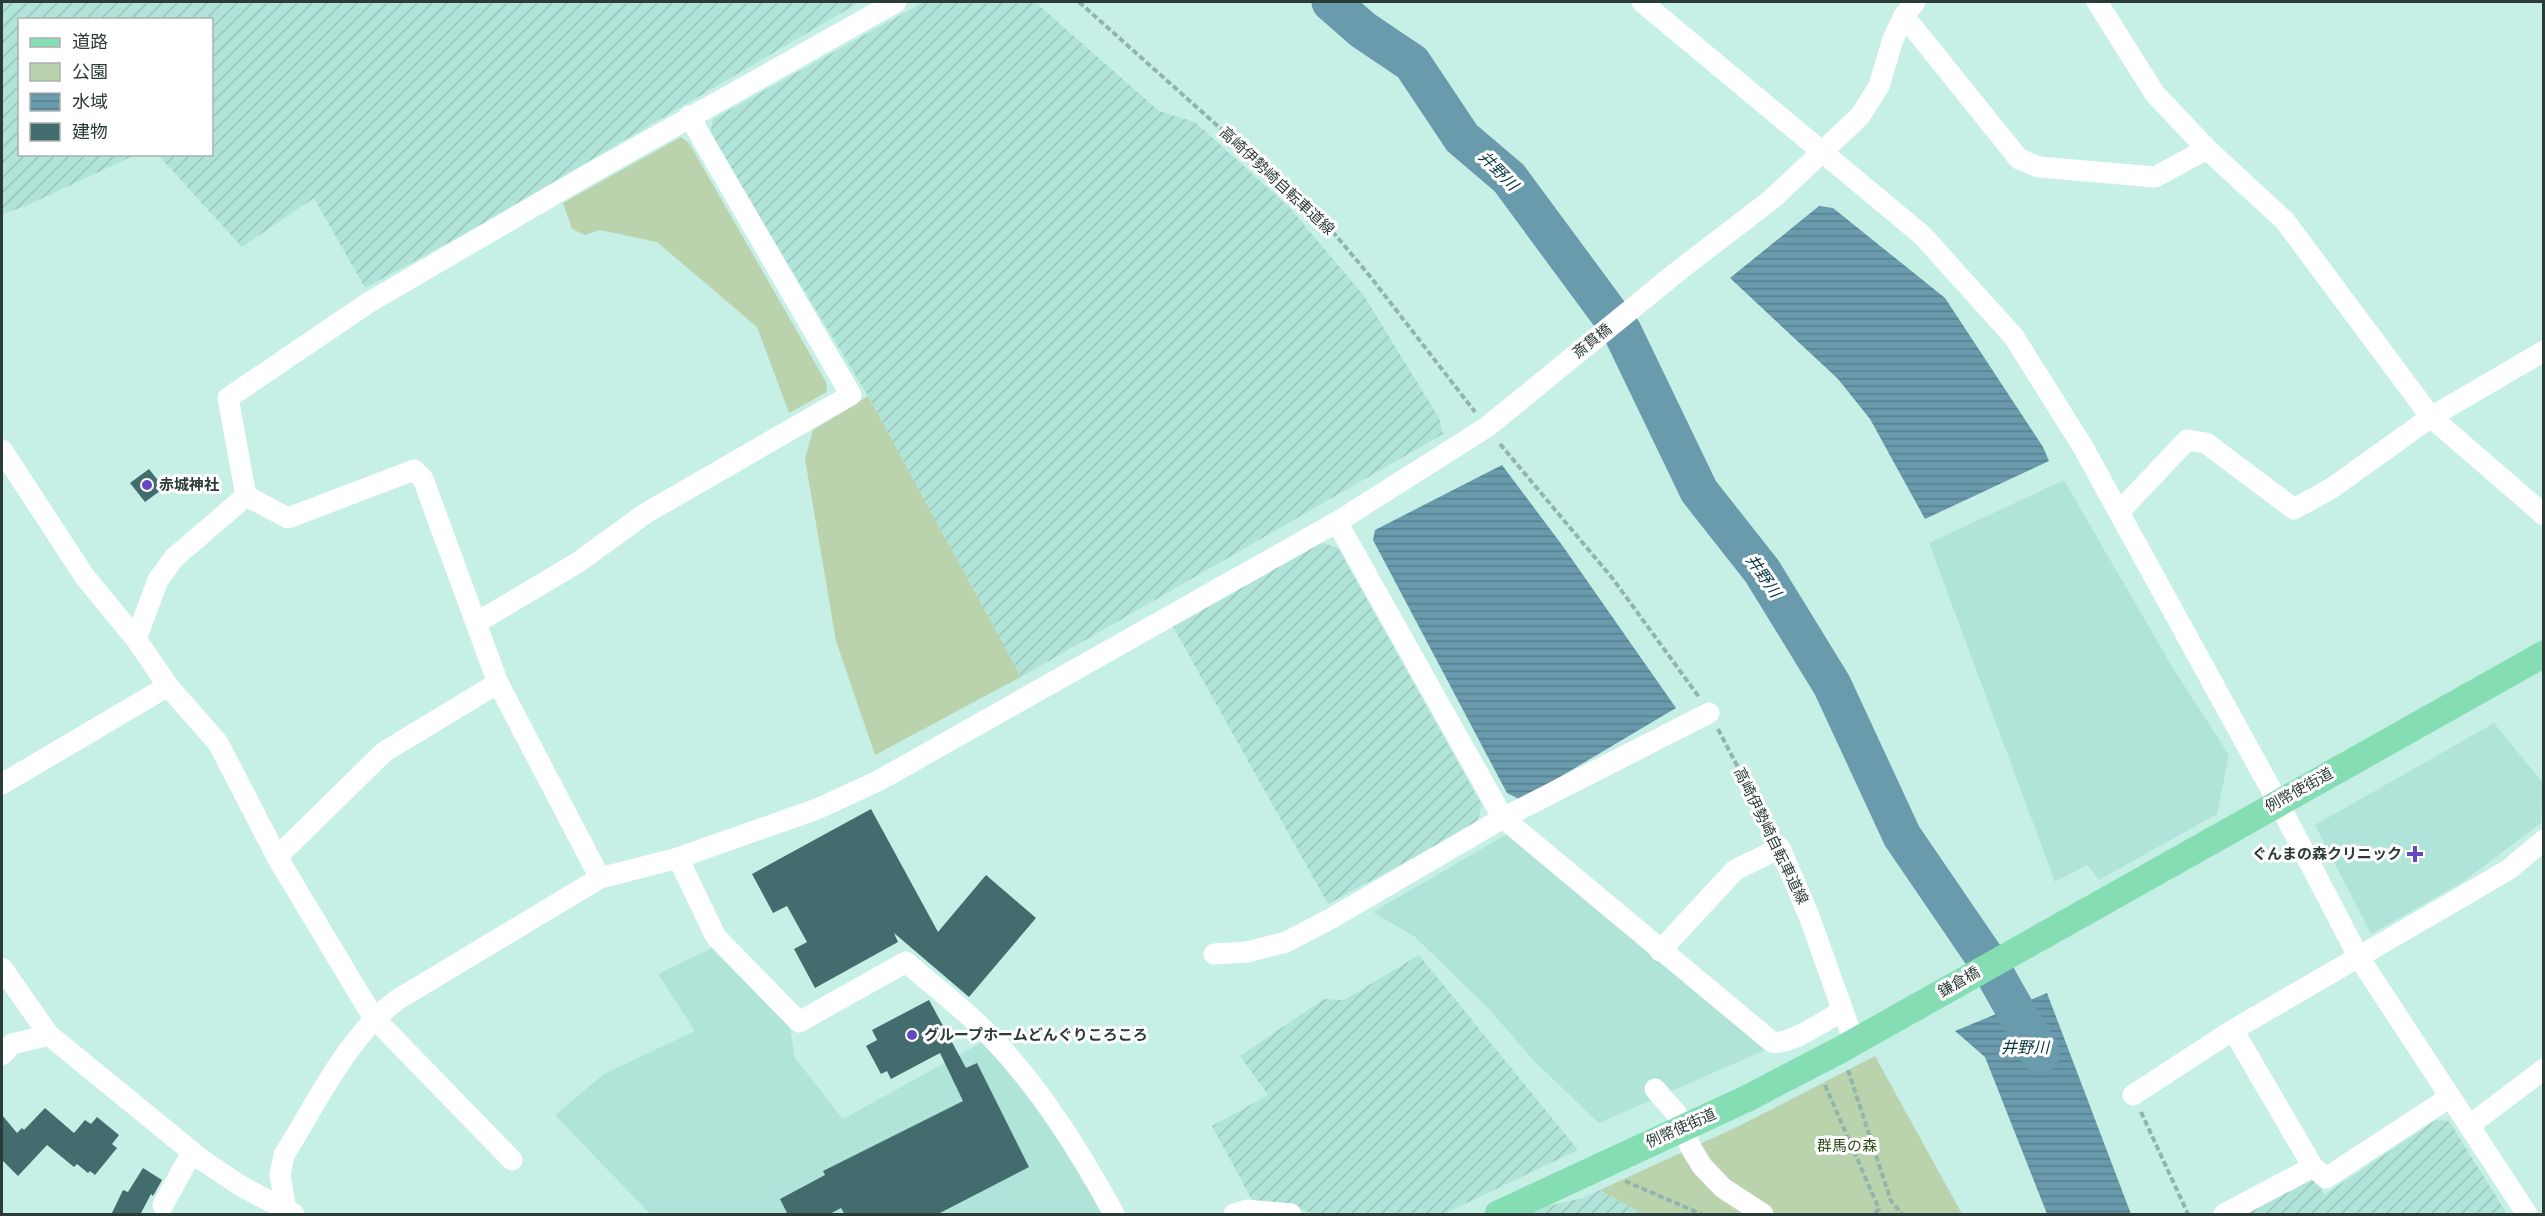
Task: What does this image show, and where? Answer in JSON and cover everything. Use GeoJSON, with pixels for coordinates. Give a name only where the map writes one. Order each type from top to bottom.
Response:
{"type":"FeatureCollection","features":[{"type":"Feature","properties":{"kind":"main road","name":"例幣使街道"},"geometry":{"type":"LineString","coordinates":[[2056,927],[2544,654]]}},
{"type":"Feature","properties":{"kind":"main road","name":"鎌倉橋"},"geometry":{"type":"LineString","coordinates":[[1851,1036],[2056,927]]}},
{"type":"Feature","properties":{"kind":"main road","name":"例幣使街道"},"geometry":{"type":"LineString","coordinates":[[1498,1215],[1593,1168],[1748,1098],[1851,1036]]}},
{"type":"Feature","properties":{"kind":"street"},"geometry":{"type":"LineString","coordinates":[[246,496],[228,398],[368,303],[689,116],[896,2]]}},
{"type":"Feature","properties":{"kind":"street"},"geometry":{"type":"LineString","coordinates":[[1642,2],[1922,235],[2014,337],[2083,447],[2278,802],[2358,956],[2527,1215]]}},
{"type":"Feature","properties":{"kind":"street"},"geometry":{"type":"LineString","coordinates":[[2097,2],[2155,94],[2207,149],[2285,221],[2431,417],[2544,515]]}},
{"type":"Feature","properties":{"kind":"street"},"geometry":{"type":"LineString","coordinates":[[1909,9],[2019,159],[2038,167],[2155,177],[2207,149]]}},
{"type":"Feature","properties":{"kind":"street","name":"斎貫橋"},"geometry":{"type":"LineString","coordinates":[[291,1212],[280,1175],[284,1155],[357,1037],[373,1017],[428,980],[600,878],[678,858],[817,809],[878,781],[1337,522],[1468,441],[1677,272],[1772,199],[1860,116],[1879,86],[1909,9]]}},
{"type":"Feature","properties":{"kind":"street"},"geometry":{"type":"LineString","coordinates":[[476,623],[577,563],[646,513],[851,395],[689,116]]}},
{"type":"Feature","properties":{"kind":"street"},"geometry":{"type":"LineString","coordinates":[[2119,512],[2187,440],[2206,443],[2294,509],[2332,488],[2431,417],[2544,351]]}},
{"type":"Feature","properties":{"kind":"street"},"geometry":{"type":"LineString","coordinates":[[3,455],[85,577],[136,639],[168,686],[218,743],[277,857],[373,1017],[512,1160]]}},
{"type":"Feature","properties":{"kind":"street"},"geometry":{"type":"LineString","coordinates":[[246,496],[288,518],[414,470],[423,479],[498,683],[600,878]]}},
{"type":"Feature","properties":{"kind":"street"},"geometry":{"type":"LineString","coordinates":[[136,639],[158,580],[174,558],[246,496]]}},
{"type":"Feature","properties":{"kind":"street"},"geometry":{"type":"LineString","coordinates":[[1337,522],[1503,818],[1772,1042],[1779,1044],[1793,1038],[1851,1036]]}},
{"type":"Feature","properties":{"kind":"street"},"geometry":{"type":"LineString","coordinates":[[277,857],[384,752],[498,683]]}},
{"type":"Feature","properties":{"kind":"street"},"geometry":{"type":"LineString","coordinates":[[2,784],[168,686]]}},
{"type":"Feature","properties":{"kind":"street"},"geometry":{"type":"LineString","coordinates":[[1214,954],[1247,952],[1286,942],[1332,918],[1503,818],[1706,707]]}},
{"type":"Feature","properties":{"kind":"street"},"geometry":{"type":"LineString","coordinates":[[2133,1095],[2233,1030],[2508,870],[2544,840]]}},
{"type":"Feature","properties":{"kind":"street"},"geometry":{"type":"LineString","coordinates":[[1660,951],[1735,870],[1780,848]]}},
{"type":"Feature","properties":{"kind":"street","name":"高崎伊勢崎自転車道線"},"geometry":{"type":"LineString","coordinates":[[1780,848],[1809,916],[1851,1036]]}},
{"type":"Feature","properties":{"kind":"street"},"geometry":{"type":"LineString","coordinates":[[678,858],[716,937],[798,1022],[906,962],[992,1038],[1047,1105],[1087,1165],[1114,1215]]}},
{"type":"Feature","properties":{"kind":"street"},"geometry":{"type":"LineString","coordinates":[[2,968],[49,1035],[192,1152],[241,1186],[291,1212]]}},
{"type":"Feature","properties":{"kind":"street"},"geometry":{"type":"LineString","coordinates":[[2233,1030],[2313,1167],[2326,1178],[2450,1096]]}},
{"type":"Feature","properties":{"kind":"street"},"geometry":{"type":"LineString","coordinates":[[2,1055],[12,1044],[49,1035]]}},
{"type":"Feature","properties":{"kind":"street"},"geometry":{"type":"LineString","coordinates":[[2470,1125],[2544,1069]]}},
{"type":"Feature","properties":{"kind":"street"},"geometry":{"type":"LineString","coordinates":[[1655,1089],[1676,1113],[1691,1148],[1716,1181],[1763,1215]]}},
{"type":"Feature","properties":{"kind":"street"},"geometry":{"type":"LineString","coordinates":[[163,1205],[192,1152]]}},
{"type":"Feature","properties":{"kind":"street"},"geometry":{"type":"LineString","coordinates":[[2224,1215],[2313,1167]]}},
{"type":"Feature","properties":{"kind":"street"},"geometry":{"type":"LineString","coordinates":[[1234,1215],[1247,1210],[1290,1215]]}},
{"type":"Feature","properties":{"kind":"path","name":"高崎伊勢崎自転車道線"},"geometry":{"type":"LineString","coordinates":[[1079,2],[1322,219],[1369,275],[1473,410]]}},
{"type":"Feature","properties":{"kind":"path","name":"高崎伊勢崎自転車道線"},"geometry":{"type":"LineString","coordinates":[[1495,438],[1613,579],[1706,707],[1780,848]]}},
{"type":"Feature","properties":{"kind":"path"},"geometry":{"type":"LineString","coordinates":[[1851,1036],[1892,1201],[1902,1215]]}},
{"type":"Feature","properties":{"kind":"path"},"geometry":{"type":"LineString","coordinates":[[1821,1076],[1879,1209],[1874,1215]]}},
{"type":"Feature","properties":{"kind":"path"},"geometry":{"type":"LineString","coordinates":[[2133,1095],[2188,1215]]}},
{"type":"Feature","properties":{"kind":"path"},"geometry":{"type":"LineString","coordinates":[[1593,1168],[1701,1215]]}},
{"type":"Feature","properties":{"kind":"shaded area"},"geometry":{"type":"Polygon","coordinates":[[[2,2],[860,2],[466,233],[365,288],[314,198],[242,247],[159,156],[213,156],[213,18],[18,18],[18,156],[133,156],[26,206],[2,214],[2,2]]]}},
{"type":"Feature","properties":{"kind":"shaded area"},"geometry":{"type":"Polygon","coordinates":[[[924,2],[1035,2],[1159,111],[1195,122],[1289,207],[1364,296],[1439,418],[1443,434],[1021,677],[868,396],[710,135],[713,119],[924,2]]]}},
{"type":"Feature","properties":{"kind":"shaded area"},"geometry":{"type":"Polygon","coordinates":[[[2064,480],[2171,665],[2229,755],[2217,814],[2099,880],[2087,865],[2055,882],[1929,543],[2064,480]]]}},
{"type":"Feature","properties":{"kind":"shaded area"},"geometry":{"type":"Polygon","coordinates":[[[1317,541],[1338,548],[1482,805],[1477,823],[1328,904],[1172,625],[1317,541]]]}},
{"type":"Feature","properties":{"kind":"shaded area","name":"ぐんまの森クリニック"},"geometry":{"type":"Polygon","coordinates":[[[2494,723],[2543,783],[2541,823],[2461,883],[2371,934],[2315,825],[2494,723]]]}},
{"type":"Feature","properties":{"kind":"shaded area"},"geometry":{"type":"Polygon","coordinates":[[[1509,833],[1765,1050],[1599,1123],[1534,1061],[1488,1008],[1415,937],[1373,912],[1509,833]]]}},
{"type":"Feature","properties":{"kind":"shaded area"},"geometry":{"type":"Polygon","coordinates":[[[714,947],[790,1028],[795,1058],[843,1119],[988,1039],[1112,1214],[650,1214],[555,1115],[604,1074],[695,1031],[658,974],[714,947]]]}},
{"type":"Feature","properties":{"kind":"shaded area"},"geometry":{"type":"Polygon","coordinates":[[[1419,955],[1578,1150],[1444,1214],[1315,1214],[1288,1206],[1252,1200],[1212,1126],[1268,1095],[1240,1056],[1324,999],[1344,1000],[1419,955]]]}},
{"type":"Feature","properties":{"kind":"shaded area"},"geometry":{"type":"Polygon","coordinates":[[[2436,1120],[2449,1121],[2507,1214],[2239,1214],[2315,1178],[2324,1195],[2436,1120]]]}},
{"type":"Feature","properties":{"kind":"shaded area"},"geometry":{"type":"Polygon","coordinates":[[[1600,1190],[1643,1214],[1522,1214],[1583,1198],[1600,1190]]]}},
{"type":"Feature","properties":{"kind":"green space"},"geometry":{"type":"Polygon","coordinates":[[[681,137],[689,143],[826,382],[827,392],[789,413],[757,327],[657,242],[600,230],[585,235],[572,229],[563,203],[681,137]]]}},
{"type":"Feature","properties":{"kind":"green space"},"geometry":{"type":"Polygon","coordinates":[[[868,396],[1021,677],[875,755],[836,641],[805,459],[813,430],[868,396]]]}},
{"type":"Feature","properties":{"kind":"green space","name":"群馬の森"},"geometry":{"type":"Polygon","coordinates":[[[1875,1056],[1962,1214],[1643,1214],[1600,1190],[1737,1127],[1875,1056]]]}},
{"type":"Feature","properties":{"kind":"water"},"geometry":{"type":"Polygon","coordinates":[[[1819,206],[1833,208],[1945,298],[2043,447],[2049,461],[1925,519],[1870,419],[1838,379],[1730,278],[1819,206]]]}},
{"type":"Feature","properties":{"kind":"water"},"geometry":{"type":"Polygon","coordinates":[[[1502,465],[1562,545],[1676,708],[1521,800],[1507,793],[1373,540],[1375,530],[1502,465]]]}},
{"type":"Feature","properties":{"kind":"water","name":"井野川"},"geometry":{"type":"Polygon","coordinates":[[[2047,993],[2131,1214],[2047,1214],[1985,1057],[1955,1031],[2047,993]]]}},
{"type":"Feature","properties":{"kind":"building","name":"赤城神社"},"geometry":{"type":"Polygon","coordinates":[[[149,469],[164,488],[145,502],[130,483],[149,469]]]}},
{"type":"Feature","properties":{"kind":"building"},"geometry":{"type":"Polygon","coordinates":[[[871,809],[938,932],[986,875],[1036,918],[969,997],[894,933],[898,942],[815,988],[794,949],[807,942],[787,906],[773,913],[752,874],[871,809]]]}},
{"type":"Feature","properties":{"kind":"building"},"geometry":{"type":"Polygon","coordinates":[[[929,1000],[966,1068],[977,1063],[1029,1167],[936,1215],[845,1215],[841,1208],[828,1215],[788,1215],[780,1199],[825,1175],[823,1171],[963,1101],[940,1053],[891,1079],[887,1071],[881,1074],[866,1046],[877,1040],[872,1030],[929,1000]]]}},
{"type":"Feature","properties":{"kind":"building"},"geometry":{"type":"Polygon","coordinates":[[[45,1108],[74,1133],[85,1120],[91,1124],[97,1117],[119,1135],[112,1144],[117,1148],[95,1175],[90,1171],[88,1173],[77,1164],[74,1167],[47,1145],[18,1176],[2,1160],[2,1115],[17,1133],[22,1128],[24,1130],[45,1108]]]}},
{"type":"Feature","properties":{"kind":"building"},"geometry":{"type":"Polygon","coordinates":[[[143,1168],[162,1180],[153,1196],[151,1194],[140,1215],[111,1215],[123,1190],[128,1192],[143,1168]]]}},
{"type":"Feature","properties":{"kind":"waterway","name":"井野川"},"geometry":{"type":"LineString","coordinates":[[1331,2],[1363,30],[1412,63],[1462,138],[1509,178],[1622,331],[1699,491],[1762,571],[1832,685],[1902,836],[1988,962],[2040,1054]]}},
{"type":"Feature","properties":{"kind":"place","name":"赤城神社"},"geometry":{"type":"Point","coordinates":[147,485]}},
{"type":"Feature","properties":{"kind":"place","name":"ぐんまの森クリニック"},"geometry":{"type":"Point","coordinates":[2415,854]}},
{"type":"Feature","properties":{"kind":"place","name":"グループホームどんぐりころころ"},"geometry":{"type":"Point","coordinates":[912,1035]}}]}
